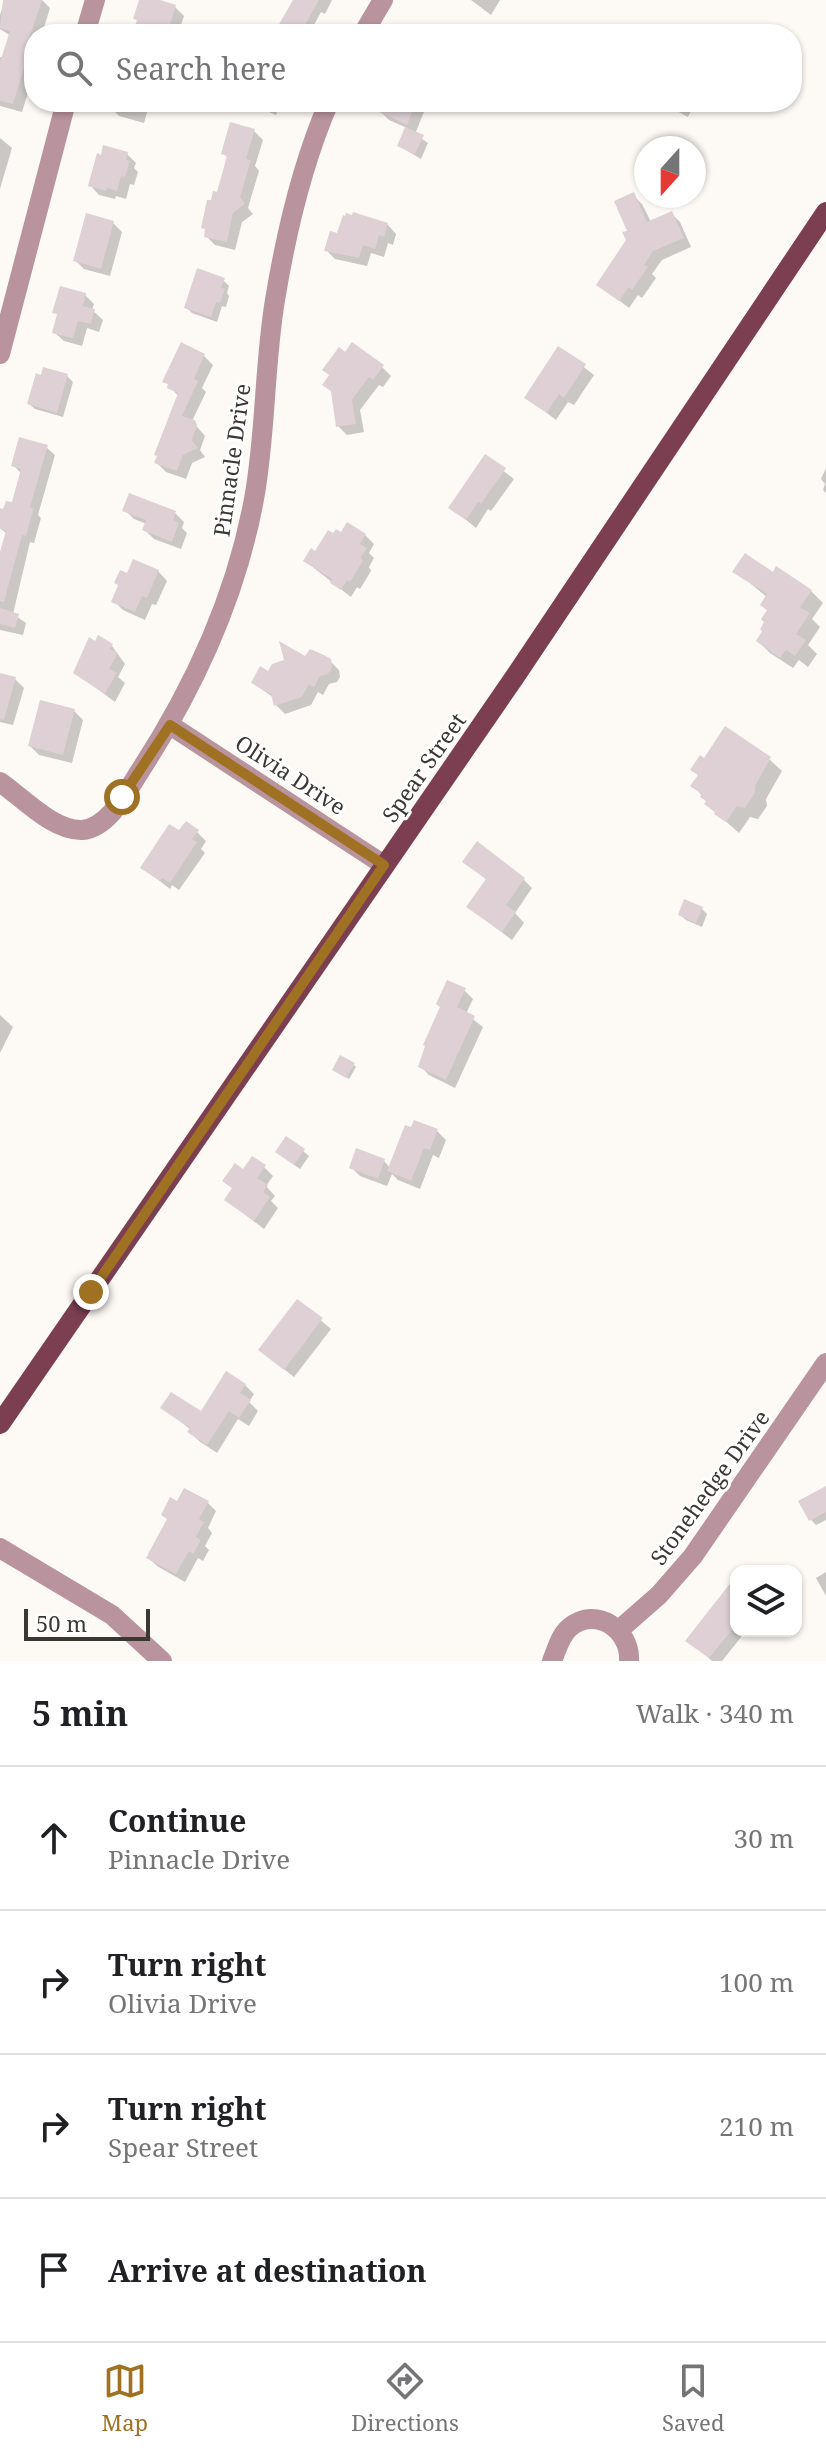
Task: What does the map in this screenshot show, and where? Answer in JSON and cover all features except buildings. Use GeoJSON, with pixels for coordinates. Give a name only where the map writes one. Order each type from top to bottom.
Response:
{"type":"FeatureCollection","features":[{"type":"Feature","properties":{"kind":"main road","name":"Spear Street"},"geometry":{"type":"LineString","coordinates":[[0,1424],[549,627],[826,212]]}},
{"type":"Feature","properties":{"kind":"street"},"geometry":{"type":"LineString","coordinates":[[88,24],[95,0]]}},
{"type":"Feature","properties":{"kind":"street"},"geometry":{"type":"LineString","coordinates":[[369,24],[383,0]]}},
{"type":"Feature","properties":{"kind":"street"},"geometry":{"type":"LineString","coordinates":[[0,354],[63,112]]}},
{"type":"Feature","properties":{"kind":"street","name":"Pinnacle Drive"},"geometry":{"type":"LineString","coordinates":[[0,782],[52,821],[82,830],[98,826],[122,797],[170,725],[217,624],[241,557],[254,499],[276,296],[300,182],[325,112]]}},
{"type":"Feature","properties":{"kind":"street","name":"Olivia Drive"},"geometry":{"type":"LineString","coordinates":[[170,725],[384,865]]}},
{"type":"Feature","properties":{"kind":"street","name":"Stonehedge Drive"},"geometry":{"type":"LineString","coordinates":[[619,1630],[659,1595],[693,1556],[826,1363]]}},
{"type":"Feature","properties":{"kind":"street"},"geometry":{"type":"LineString","coordinates":[[0,1548],[112,1615],[162,1661]]}},
{"type":"Feature","properties":{"kind":"street"},"geometry":{"type":"LineString","coordinates":[[552,1661],[564,1633],[576,1623],[599,1619],[619,1630],[627,1643],[629,1661]]}},
{"type":"Feature","properties":{"kind":"route"},"geometry":{"type":"LineString","coordinates":[[91,1292],[384,865],[170,725],[122,797]]}}]}
